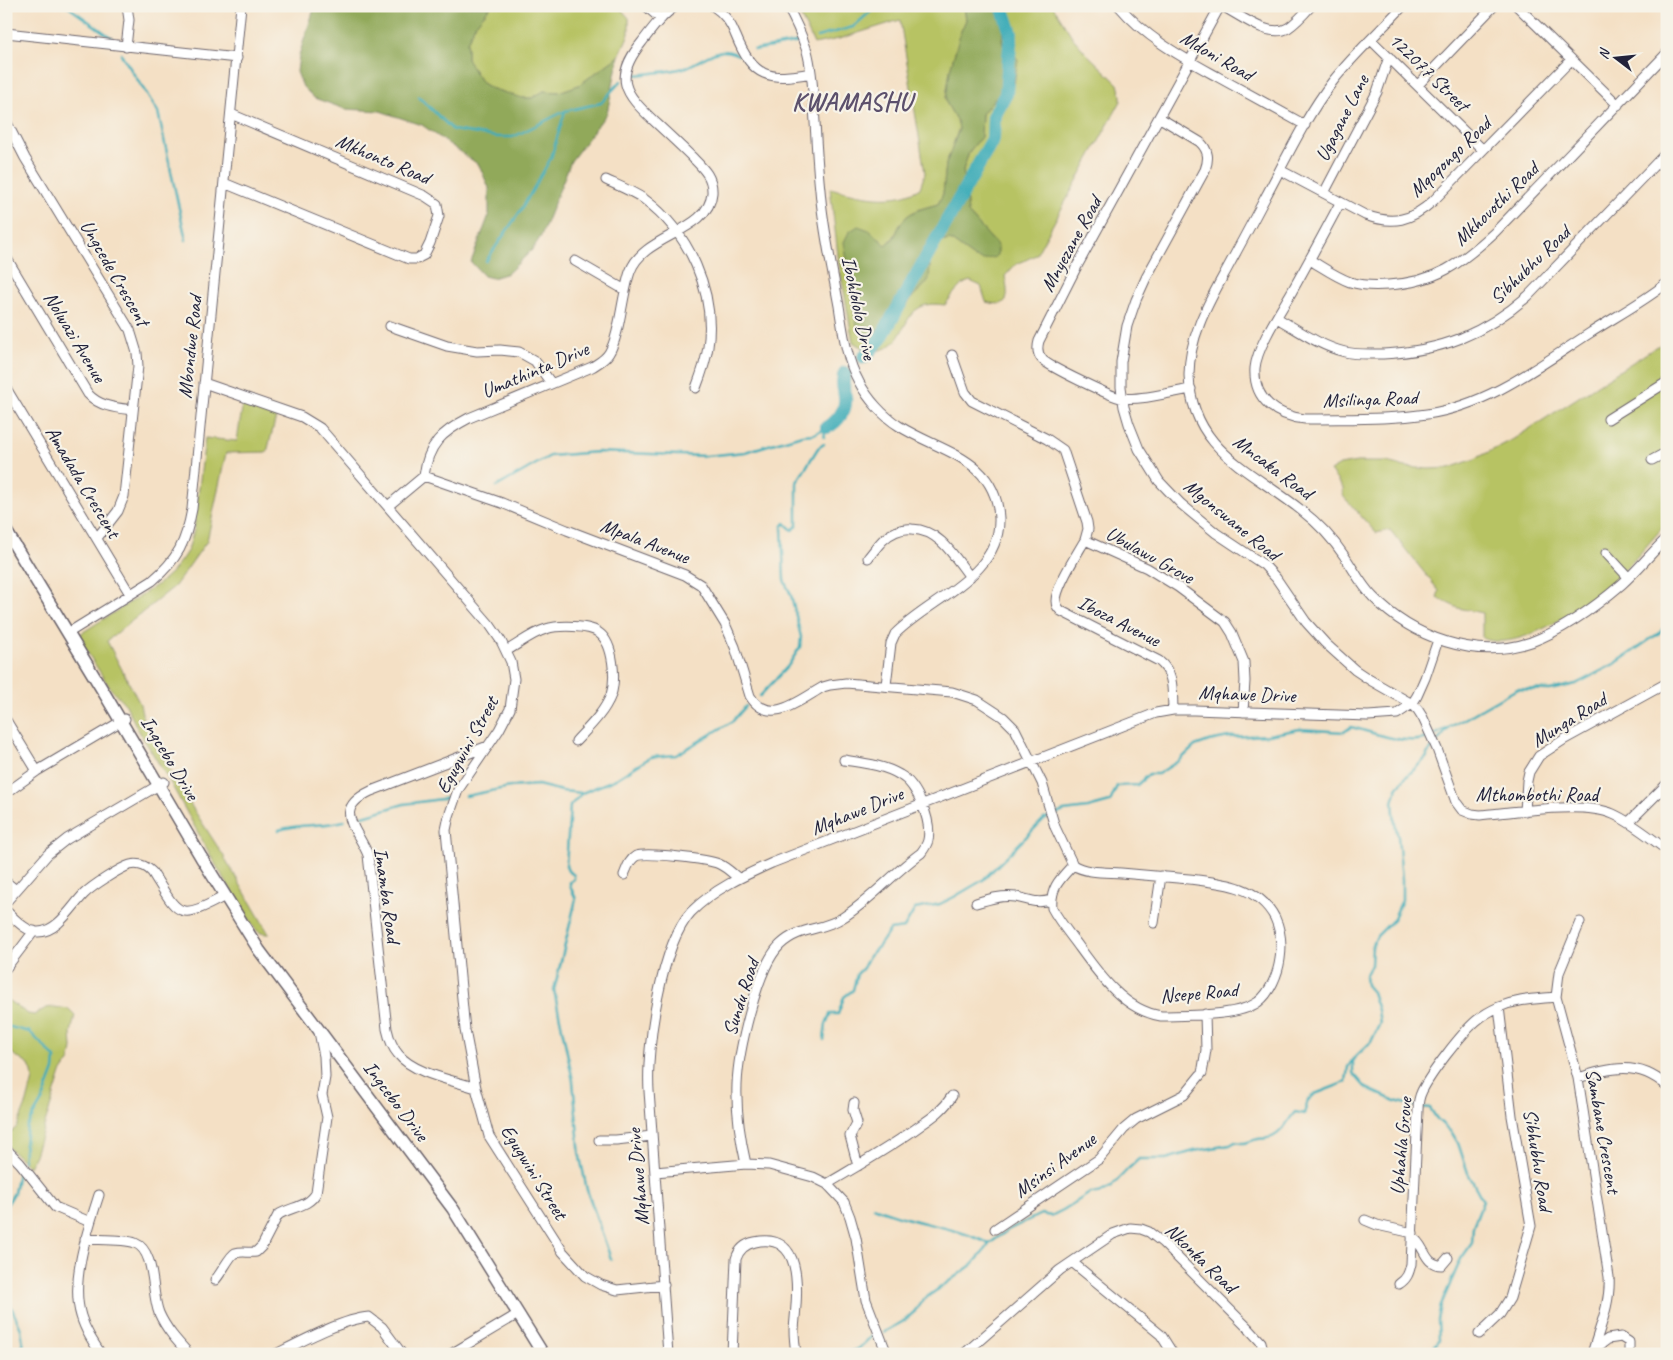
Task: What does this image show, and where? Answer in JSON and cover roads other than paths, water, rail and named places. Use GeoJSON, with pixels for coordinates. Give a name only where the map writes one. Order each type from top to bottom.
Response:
{"type":"FeatureCollection","features":[{"type":"Feature","properties":{"kind":"main road","name":"Ingcebo Drive"},"geometry":{"type":"LineString","coordinates":[[6,531],[161,783],[200,857],[266,960],[448,1202],[543,1354]]}},
{"type":"Feature","properties":{"kind":"street"},"geometry":{"type":"LineString","coordinates":[[126,47],[129,20],[127,6]]}},
{"type":"Feature","properties":{"kind":"street","name":"Mbondwe Road"},"geometry":{"type":"LineString","coordinates":[[68,633],[152,581],[170,565],[186,537],[192,509],[241,6]]}},
{"type":"Feature","properties":{"kind":"street"},"geometry":{"type":"LineString","coordinates":[[646,6],[661,19]]}},
{"type":"Feature","properties":{"kind":"street","name":"Umathinta Drive"},"geometry":{"type":"LineString","coordinates":[[424,476],[432,447],[451,427],[468,418],[592,367],[606,356],[614,341],[625,290],[632,268],[638,258],[650,247],[696,220],[706,209],[712,193],[710,180],[703,168],[635,103],[628,92],[625,78],[626,67],[631,56],[661,19],[676,6]]}},
{"type":"Feature","properties":{"kind":"street"},"geometry":{"type":"LineString","coordinates":[[713,6],[726,17],[747,60],[755,69],[780,77],[811,74]]}},
{"type":"Feature","properties":{"kind":"street","name":"Ibohlololo Drive"},"geometry":{"type":"LineString","coordinates":[[787,6],[804,42],[811,74],[820,191],[848,354],[862,387],[874,404],[898,426],[966,459],[980,472],[992,489],[997,503],[998,532],[990,554],[970,577],[895,634],[891,643],[886,685]]}},
{"type":"Feature","properties":{"kind":"street","name":"Mdoni Road"},"geometry":{"type":"LineString","coordinates":[[1119,6],[1134,24],[1151,38],[1190,62],[1305,125]]}},
{"type":"Feature","properties":{"kind":"street"},"geometry":{"type":"LineString","coordinates":[[1221,6],[1262,28],[1279,31],[1293,24],[1312,6]]}},
{"type":"Feature","properties":{"kind":"street","name":"Mnyezane Road"},"geometry":{"type":"LineString","coordinates":[[1191,389],[1122,399],[1043,361],[1037,348],[1076,268],[1221,6]]}},
{"type":"Feature","properties":{"kind":"street","name":"Mncaka Road"},"geometry":{"type":"LineString","coordinates":[[1403,6],[1348,62],[1331,83],[1280,170],[1207,307],[1192,351],[1189,373],[1194,405],[1202,425],[1220,450],[1236,464],[1300,509],[1320,526],[1334,542],[1372,596],[1404,622],[1438,640],[1487,649],[1528,643],[1550,634],[1596,604],[1628,577],[1667,538]]}},
{"type":"Feature","properties":{"kind":"street"},"geometry":{"type":"LineString","coordinates":[[1418,86],[1494,6]]}},
{"type":"Feature","properties":{"kind":"street"},"geometry":{"type":"LineString","coordinates":[[1517,6],[1618,105]]}},
{"type":"Feature","properties":{"kind":"street"},"geometry":{"type":"LineString","coordinates":[[6,33],[237,58]]}},
{"type":"Feature","properties":{"kind":"street","name":"122077 Street"},"geometry":{"type":"LineString","coordinates":[[1371,40],[1484,150]]}},
{"type":"Feature","properties":{"kind":"street","name":"Mkhovothi Road"},"geometry":{"type":"LineString","coordinates":[[1310,260],[1348,281],[1362,285],[1407,284],[1432,277],[1451,268],[1472,254],[1496,232],[1667,54]]}},
{"type":"Feature","properties":{"kind":"street","name":"Ugagane Lane"},"geometry":{"type":"LineString","coordinates":[[1324,193],[1377,92],[1389,57]]}},
{"type":"Feature","properties":{"kind":"street","name":"Mqoqongo Road"},"geometry":{"type":"LineString","coordinates":[[1280,170],[1364,215],[1377,220],[1388,221],[1410,217],[1433,201],[1571,60]]}},
{"type":"Feature","properties":{"kind":"street","name":"Mkhonto Road"},"geometry":{"type":"LineString","coordinates":[[224,182],[409,259],[418,259],[424,254],[439,216],[437,204],[425,196],[231,114]]}},
{"type":"Feature","properties":{"kind":"street","name":"Mgonswane Road"},"geometry":{"type":"LineString","coordinates":[[1160,118],[1200,142],[1207,152],[1207,163],[1205,170],[1146,278],[1130,313],[1121,362],[1122,399],[1139,449],[1158,481],[1198,518],[1264,565],[1286,590],[1306,622],[1344,661],[1370,680],[1412,704]]}},
{"type":"Feature","properties":{"kind":"street","name":"Ungcede Crescent"},"geometry":{"type":"LineString","coordinates":[[6,121],[26,158],[130,330],[138,358],[123,501],[115,517],[97,538]]}},
{"type":"Feature","properties":{"kind":"street","name":"Sibhubhu Road"},"geometry":{"type":"LineString","coordinates":[[1277,318],[1325,345],[1345,352],[1363,354],[1401,353],[1437,347],[1458,340],[1508,314],[1528,296],[1667,152]]}},
{"type":"Feature","properties":{"kind":"street"},"geometry":{"type":"LineString","coordinates":[[606,180],[644,200],[677,231],[692,256],[700,276],[709,316],[708,348],[696,388]]}},
{"type":"Feature","properties":{"kind":"street","name":"Msilinga Road"},"geometry":{"type":"LineString","coordinates":[[1340,202],[1259,353],[1255,375],[1259,390],[1262,397],[1272,408],[1284,415],[1305,419],[1393,418],[1428,414],[1485,398],[1514,382],[1667,283]]}},
{"type":"Feature","properties":{"kind":"street","name":"Nolwazi Avenue"},"geometry":{"type":"LineString","coordinates":[[6,257],[88,394],[102,404],[133,410]]}},
{"type":"Feature","properties":{"kind":"street"},"geometry":{"type":"LineString","coordinates":[[575,261],[625,290]]}},
{"type":"Feature","properties":{"kind":"street"},"geometry":{"type":"LineString","coordinates":[[390,326],[436,343],[453,347],[519,352],[535,361],[551,383]]}},
{"type":"Feature","properties":{"kind":"street","name":"Ubulawu Grove"},"geometry":{"type":"LineString","coordinates":[[952,355],[965,392],[972,401],[1047,439],[1063,450],[1087,522],[1088,529],[1085,540],[1147,568],[1178,587],[1225,622],[1244,662],[1243,712]]}},
{"type":"Feature","properties":{"kind":"street","name":"Egugwini Street"},"geometry":{"type":"LineString","coordinates":[[204,383],[294,414],[312,422],[326,434],[490,625],[506,651],[513,670],[513,696],[508,716],[458,790],[448,816],[446,830],[465,1030],[476,1088],[486,1128],[492,1143],[563,1252],[585,1276],[617,1290],[664,1285]]}},
{"type":"Feature","properties":{"kind":"street"},"geometry":{"type":"LineString","coordinates":[[1608,419],[1666,383]]}},
{"type":"Feature","properties":{"kind":"street","name":"Amadada Crescent"},"geometry":{"type":"LineString","coordinates":[[6,388],[130,594]]}},
{"type":"Feature","properties":{"kind":"street"},"geometry":{"type":"LineString","coordinates":[[1652,460],[1667,452]]}},
{"type":"Feature","properties":{"kind":"street"},"geometry":{"type":"LineString","coordinates":[[388,506],[424,476]]}},
{"type":"Feature","properties":{"kind":"street","name":"Mpala Avenue"},"geometry":{"type":"LineString","coordinates":[[424,476],[502,503],[694,580],[707,594],[725,624],[735,647],[750,696],[763,709],[770,711],[780,710],[823,687],[837,683],[886,685],[952,692],[977,700],[1003,716],[1015,729],[1031,761]]}},
{"type":"Feature","properties":{"kind":"street"},"geometry":{"type":"LineString","coordinates":[[868,558],[882,541],[891,534],[899,530],[919,530],[935,536],[943,543],[970,577]]}},
{"type":"Feature","properties":{"kind":"street","name":"Iboza Avenue"},"geometry":{"type":"LineString","coordinates":[[1085,540],[1058,589],[1057,607],[1061,611],[1159,661],[1165,666],[1170,672],[1172,710]]}},
{"type":"Feature","properties":{"kind":"street"},"geometry":{"type":"LineString","coordinates":[[1606,553],[1628,577]]}},
{"type":"Feature","properties":{"kind":"street"},"geometry":{"type":"LineString","coordinates":[[506,651],[550,628],[588,628],[596,630],[604,637],[614,670],[613,687],[606,704],[597,718],[576,741]]}},
{"type":"Feature","properties":{"kind":"street"},"geometry":{"type":"LineString","coordinates":[[1412,704],[1425,678],[1438,640]]}},
{"type":"Feature","properties":{"kind":"street","name":"Munga Road"},"geometry":{"type":"LineString","coordinates":[[1525,811],[1529,772],[1540,756],[1564,738],[1667,683]]}},
{"type":"Feature","properties":{"kind":"street","name":"Mqhawe Drive"},"geometry":{"type":"LineString","coordinates":[[668,1354],[648,1075],[656,1008],[674,938],[691,913],[714,893],[738,878],[1156,713],[1172,710],[1386,716],[1397,714],[1412,704]]}},
{"type":"Feature","properties":{"kind":"street","name":"Mthombothi Road"},"geometry":{"type":"LineString","coordinates":[[1412,704],[1423,718],[1437,749],[1456,802],[1462,810],[1480,816],[1568,808],[1599,810],[1611,813],[1629,822],[1667,850]]}},
{"type":"Feature","properties":{"kind":"street"},"geometry":{"type":"LineString","coordinates":[[6,720],[37,771]]}},
{"type":"Feature","properties":{"kind":"street"},"geometry":{"type":"LineString","coordinates":[[6,793],[37,771],[123,720]]}},
{"type":"Feature","properties":{"kind":"street","name":"Imamba Road"},"geometry":{"type":"LineString","coordinates":[[476,1088],[414,1067],[403,1060],[392,1046],[387,1029],[368,854],[352,827],[350,812],[354,801],[371,791],[488,746]]}},
{"type":"Feature","properties":{"kind":"street","name":"Sundu Road"},"geometry":{"type":"LineString","coordinates":[[746,1164],[740,1137],[737,1100],[738,1077],[753,1002],[762,974],[770,958],[778,946],[792,935],[842,918],[926,847],[929,833],[928,822],[912,784],[901,775],[866,763],[844,760]]}},
{"type":"Feature","properties":{"kind":"street"},"geometry":{"type":"LineString","coordinates":[[976,903],[1004,897],[1018,897],[1036,902],[1051,900],[1054,890],[1072,864],[1055,827],[1042,783],[1031,761]]}},
{"type":"Feature","properties":{"kind":"street"},"geometry":{"type":"LineString","coordinates":[[6,902],[48,854],[67,840],[161,783]]}},
{"type":"Feature","properties":{"kind":"street"},"geometry":{"type":"LineString","coordinates":[[1629,822],[1667,784]]}},
{"type":"Feature","properties":{"kind":"street"},"geometry":{"type":"LineString","coordinates":[[624,875],[628,864],[635,857],[638,855],[653,855],[713,862],[729,870],[738,878]]}},
{"type":"Feature","properties":{"kind":"street","name":"Nsepe Road"},"geometry":{"type":"LineString","coordinates":[[1051,900],[1052,908],[1100,975],[1140,1010],[1151,1014],[1161,1016],[1244,1010],[1259,1001],[1276,976],[1281,947],[1279,926],[1270,909],[1254,894],[1222,883],[1093,871],[1077,868],[1072,864]]}},
{"type":"Feature","properties":{"kind":"street"},"geometry":{"type":"LineString","coordinates":[[6,911],[34,931],[51,929],[85,892],[130,865],[144,866],[152,872],[176,908],[183,912],[197,911],[226,896]]}},
{"type":"Feature","properties":{"kind":"street"},"geometry":{"type":"LineString","coordinates":[[1154,922],[1161,876]]}},
{"type":"Feature","properties":{"kind":"street"},"geometry":{"type":"LineString","coordinates":[[6,882],[16,890]]}},
{"type":"Feature","properties":{"kind":"street","name":"Sambane Crescent"},"geometry":{"type":"LineString","coordinates":[[1580,922],[1559,973],[1556,996],[1578,1078],[1609,1285],[1606,1306],[1592,1352]]}},
{"type":"Feature","properties":{"kind":"street"},"geometry":{"type":"LineString","coordinates":[[6,968],[34,931]]}},
{"type":"Feature","properties":{"kind":"street","name":"Uphahla Grove"},"geometry":{"type":"LineString","coordinates":[[1399,1284],[1406,1278],[1409,1272],[1413,1235],[1418,1105],[1425,1085],[1461,1037],[1476,1021],[1499,1007],[1527,999],[1556,996]]}},
{"type":"Feature","properties":{"kind":"street","name":"Sibhubhu Road"},"geometry":{"type":"LineString","coordinates":[[1479,1334],[1500,1314],[1510,1298],[1531,1226],[1512,1116],[1499,1007]]}},
{"type":"Feature","properties":{"kind":"street","name":"Msinsi Avenue"},"geometry":{"type":"LineString","coordinates":[[995,1229],[1099,1159],[1124,1129],[1136,1119],[1184,1095],[1204,1068],[1206,1050],[1205,1014]]}},
{"type":"Feature","properties":{"kind":"street"},"geometry":{"type":"LineString","coordinates":[[215,1280],[222,1272],[231,1255],[238,1252],[256,1252],[262,1246],[279,1214],[302,1205],[313,1198],[316,1193],[327,1117],[322,1096],[325,1077],[324,1056],[318,1030]]}},
{"type":"Feature","properties":{"kind":"street"},"geometry":{"type":"LineString","coordinates":[[1578,1078],[1615,1068],[1628,1068],[1648,1073],[1667,1086]]}},
{"type":"Feature","properties":{"kind":"street"},"geometry":{"type":"LineString","coordinates":[[828,1184],[894,1144],[942,1110],[952,1096]]}},
{"type":"Feature","properties":{"kind":"street"},"geometry":{"type":"LineString","coordinates":[[854,1103],[853,1110],[857,1123],[850,1136],[858,1166]]}},
{"type":"Feature","properties":{"kind":"street"},"geometry":{"type":"LineString","coordinates":[[599,1140],[652,1136]]}},
{"type":"Feature","properties":{"kind":"street"},"geometry":{"type":"LineString","coordinates":[[6,1149],[20,1163],[55,1207],[90,1222]]}},
{"type":"Feature","properties":{"kind":"street"},"geometry":{"type":"LineString","coordinates":[[655,1172],[746,1164],[769,1165],[813,1177],[828,1184],[844,1202],[850,1217],[856,1238],[866,1300],[887,1354]]}},
{"type":"Feature","properties":{"kind":"street"},"geometry":{"type":"LineString","coordinates":[[99,1195],[85,1239],[80,1268],[78,1303],[81,1317],[91,1339],[101,1354]]}},
{"type":"Feature","properties":{"kind":"street"},"geometry":{"type":"LineString","coordinates":[[1365,1220],[1413,1235],[1420,1242],[1424,1254],[1430,1262],[1442,1265],[1448,1258]]}},
{"type":"Feature","properties":{"kind":"street","name":"Nkonka Road"},"geometry":{"type":"LineString","coordinates":[[964,1354],[1045,1282],[1113,1234],[1130,1228],[1148,1232],[1162,1243],[1261,1342],[1264,1354]]}},
{"type":"Feature","properties":{"kind":"street"},"geometry":{"type":"LineString","coordinates":[[85,1239],[134,1242],[141,1247],[149,1257],[155,1297],[160,1313],[175,1339],[189,1354]]}},
{"type":"Feature","properties":{"kind":"street"},"geometry":{"type":"LineString","coordinates":[[732,1354],[736,1259],[739,1251],[745,1246],[763,1241],[778,1244],[786,1250],[796,1271],[798,1282],[794,1331],[796,1354]]}},
{"type":"Feature","properties":{"kind":"street"},"geometry":{"type":"LineString","coordinates":[[1072,1262],[1161,1335],[1172,1354]]}},
{"type":"Feature","properties":{"kind":"street"},"geometry":{"type":"LineString","coordinates":[[451,1354],[518,1314]]}},
{"type":"Feature","properties":{"kind":"street"},"geometry":{"type":"LineString","coordinates":[[276,1354],[347,1322],[369,1317],[382,1327],[402,1354]]}},
{"type":"Feature","properties":{"kind":"street","name":"Sambane Crescent"},"geometry":{"type":"LineString","coordinates":[[1592,1352],[1608,1339],[1621,1337],[1628,1340],[1629,1354]]}},
{"type":"Feature","properties":{"kind":"waterway"},"geometry":{"type":"LineString","coordinates":[[67,6],[112,38]]}},
{"type":"Feature","properties":{"kind":"waterway"},"geometry":{"type":"LineString","coordinates":[[817,37],[853,27],[877,6]]}},
{"type":"Feature","properties":{"kind":"waterway"},"geometry":{"type":"LineString","coordinates":[[864,357],[881,338],[993,139],[994,115],[1006,94],[1011,33],[1002,6]]}},
{"type":"Feature","properties":{"kind":"waterway"},"geometry":{"type":"LineString","coordinates":[[754,50],[800,42]]}},
{"type":"Feature","properties":{"kind":"waterway"},"geometry":{"type":"LineString","coordinates":[[634,75],[684,68],[709,55],[723,51],[738,55]]}},
{"type":"Feature","properties":{"kind":"waterway"},"geometry":{"type":"LineString","coordinates":[[121,54],[158,112],[186,240]]}},
{"type":"Feature","properties":{"kind":"waterway"},"geometry":{"type":"LineString","coordinates":[[419,97],[453,130],[497,137],[513,137],[565,111],[601,103],[621,81]]}},
{"type":"Feature","properties":{"kind":"waterway"},"geometry":{"type":"LineString","coordinates":[[486,261],[521,210],[551,158],[565,111]]}},
{"type":"Feature","properties":{"kind":"waterway"},"geometry":{"type":"LineString","coordinates":[[827,427],[838,418],[845,406],[843,383],[845,373]]}},
{"type":"Feature","properties":{"kind":"waterway"},"geometry":{"type":"LineString","coordinates":[[824,437],[827,427]]}},
{"type":"Feature","properties":{"kind":"waterway"},"geometry":{"type":"LineString","coordinates":[[496,487],[550,456],[597,452],[706,456],[745,452],[802,435],[814,434],[827,427]]}},
{"type":"Feature","properties":{"kind":"waterway"},"geometry":{"type":"LineString","coordinates":[[760,696],[788,666],[800,647],[801,637],[791,595],[784,580],[782,527],[785,523],[792,530],[797,526],[797,482],[818,448],[824,444]]}},
{"type":"Feature","properties":{"kind":"waterway"},"geometry":{"type":"LineString","coordinates":[[1434,735],[1517,689],[1550,690],[1576,684],[1616,663],[1659,633],[1667,624]]}},
{"type":"Feature","properties":{"kind":"waterway"},"geometry":{"type":"LineString","coordinates":[[611,1259],[587,1190],[580,1157],[573,1081],[554,990],[576,899],[570,886],[574,875],[568,871],[566,866],[570,806],[582,793],[616,779],[651,757],[676,755],[733,721],[746,706]]}},
{"type":"Feature","properties":{"kind":"waterway"},"geometry":{"type":"LineString","coordinates":[[824,1040],[826,1024],[830,1014],[838,1014],[844,997],[853,990],[857,974],[890,930],[904,928],[915,909],[940,904],[983,880],[1044,819],[1064,811],[1088,808],[1110,802],[1117,786],[1137,785],[1149,774],[1158,774],[1180,760],[1195,746],[1209,741],[1229,737],[1268,735],[1300,729],[1344,732],[1351,727],[1401,740],[1420,740],[1429,737]]}},
{"type":"Feature","properties":{"kind":"waterway"},"geometry":{"type":"LineString","coordinates":[[1437,742],[1448,729]]}},
{"type":"Feature","properties":{"kind":"waterway"},"geometry":{"type":"LineString","coordinates":[[1415,1106],[1395,1101],[1366,1088],[1353,1073],[1353,1059],[1371,1042],[1380,1023],[1378,1010],[1372,992],[1366,985],[1365,976],[1371,965],[1372,947],[1377,936],[1393,920],[1402,900],[1402,879],[1393,802],[1397,788],[1427,757],[1427,754],[1434,746]]}},
{"type":"Feature","properties":{"kind":"waterway"},"geometry":{"type":"LineString","coordinates":[[466,796],[510,787],[538,785],[562,791],[582,793]]}},
{"type":"Feature","properties":{"kind":"waterway"},"geometry":{"type":"LineString","coordinates":[[363,816],[404,804],[449,798]]}},
{"type":"Feature","properties":{"kind":"waterway"},"geometry":{"type":"LineString","coordinates":[[279,830],[295,826],[344,821]]}},
{"type":"Feature","properties":{"kind":"waterway"},"geometry":{"type":"LineString","coordinates":[[6,1026],[30,1032],[55,1058],[54,1070],[43,1099],[27,1126],[23,1162]]}},
{"type":"Feature","properties":{"kind":"waterway"},"geometry":{"type":"LineString","coordinates":[[884,1332],[904,1321],[923,1300],[973,1264],[989,1244],[1008,1230],[1041,1214],[1051,1216],[1090,1193],[1099,1193],[1111,1187],[1139,1159],[1166,1159],[1194,1151],[1230,1145],[1235,1142],[1244,1143],[1274,1136],[1283,1128],[1295,1112],[1304,1114],[1308,1100],[1315,1094],[1346,1082],[1348,1067],[1353,1059]]}},
{"type":"Feature","properties":{"kind":"waterway"},"geometry":{"type":"LineString","coordinates":[[1421,1107],[1430,1108],[1437,1119],[1452,1133],[1458,1143],[1468,1173],[1483,1201],[1473,1226],[1472,1243],[1461,1259],[1441,1305],[1438,1320],[1439,1340],[1429,1354]]}},
{"type":"Feature","properties":{"kind":"waterway"},"geometry":{"type":"LineString","coordinates":[[6,1206],[14,1193],[18,1172]]}},
{"type":"Feature","properties":{"kind":"waterway"},"geometry":{"type":"LineString","coordinates":[[874,1207],[888,1213],[961,1233],[989,1244]]}},
{"type":"Feature","properties":{"kind":"waterway"},"geometry":{"type":"LineString","coordinates":[[6,1295],[21,1329],[25,1354]]}},
{"type":"Feature","properties":{"kind":"waterway"},"geometry":{"type":"LineString","coordinates":[[843,1354],[858,1349],[872,1336]]}},
{"type":"Feature","properties":{"kind":"waterway"},"geometry":{"type":"LineString","coordinates":[[17,1354],[23,1345]]}},
{"type":"Feature","properties":{"kind":"waterway"},"geometry":{"type":"LineString","coordinates":[[365,1354],[372,1350]]}},
{"type":"Feature","properties":{"kind":"district","name":"KWAMASHU"},"geometry":{"type":"Point","coordinates":[852,102]}}]}
